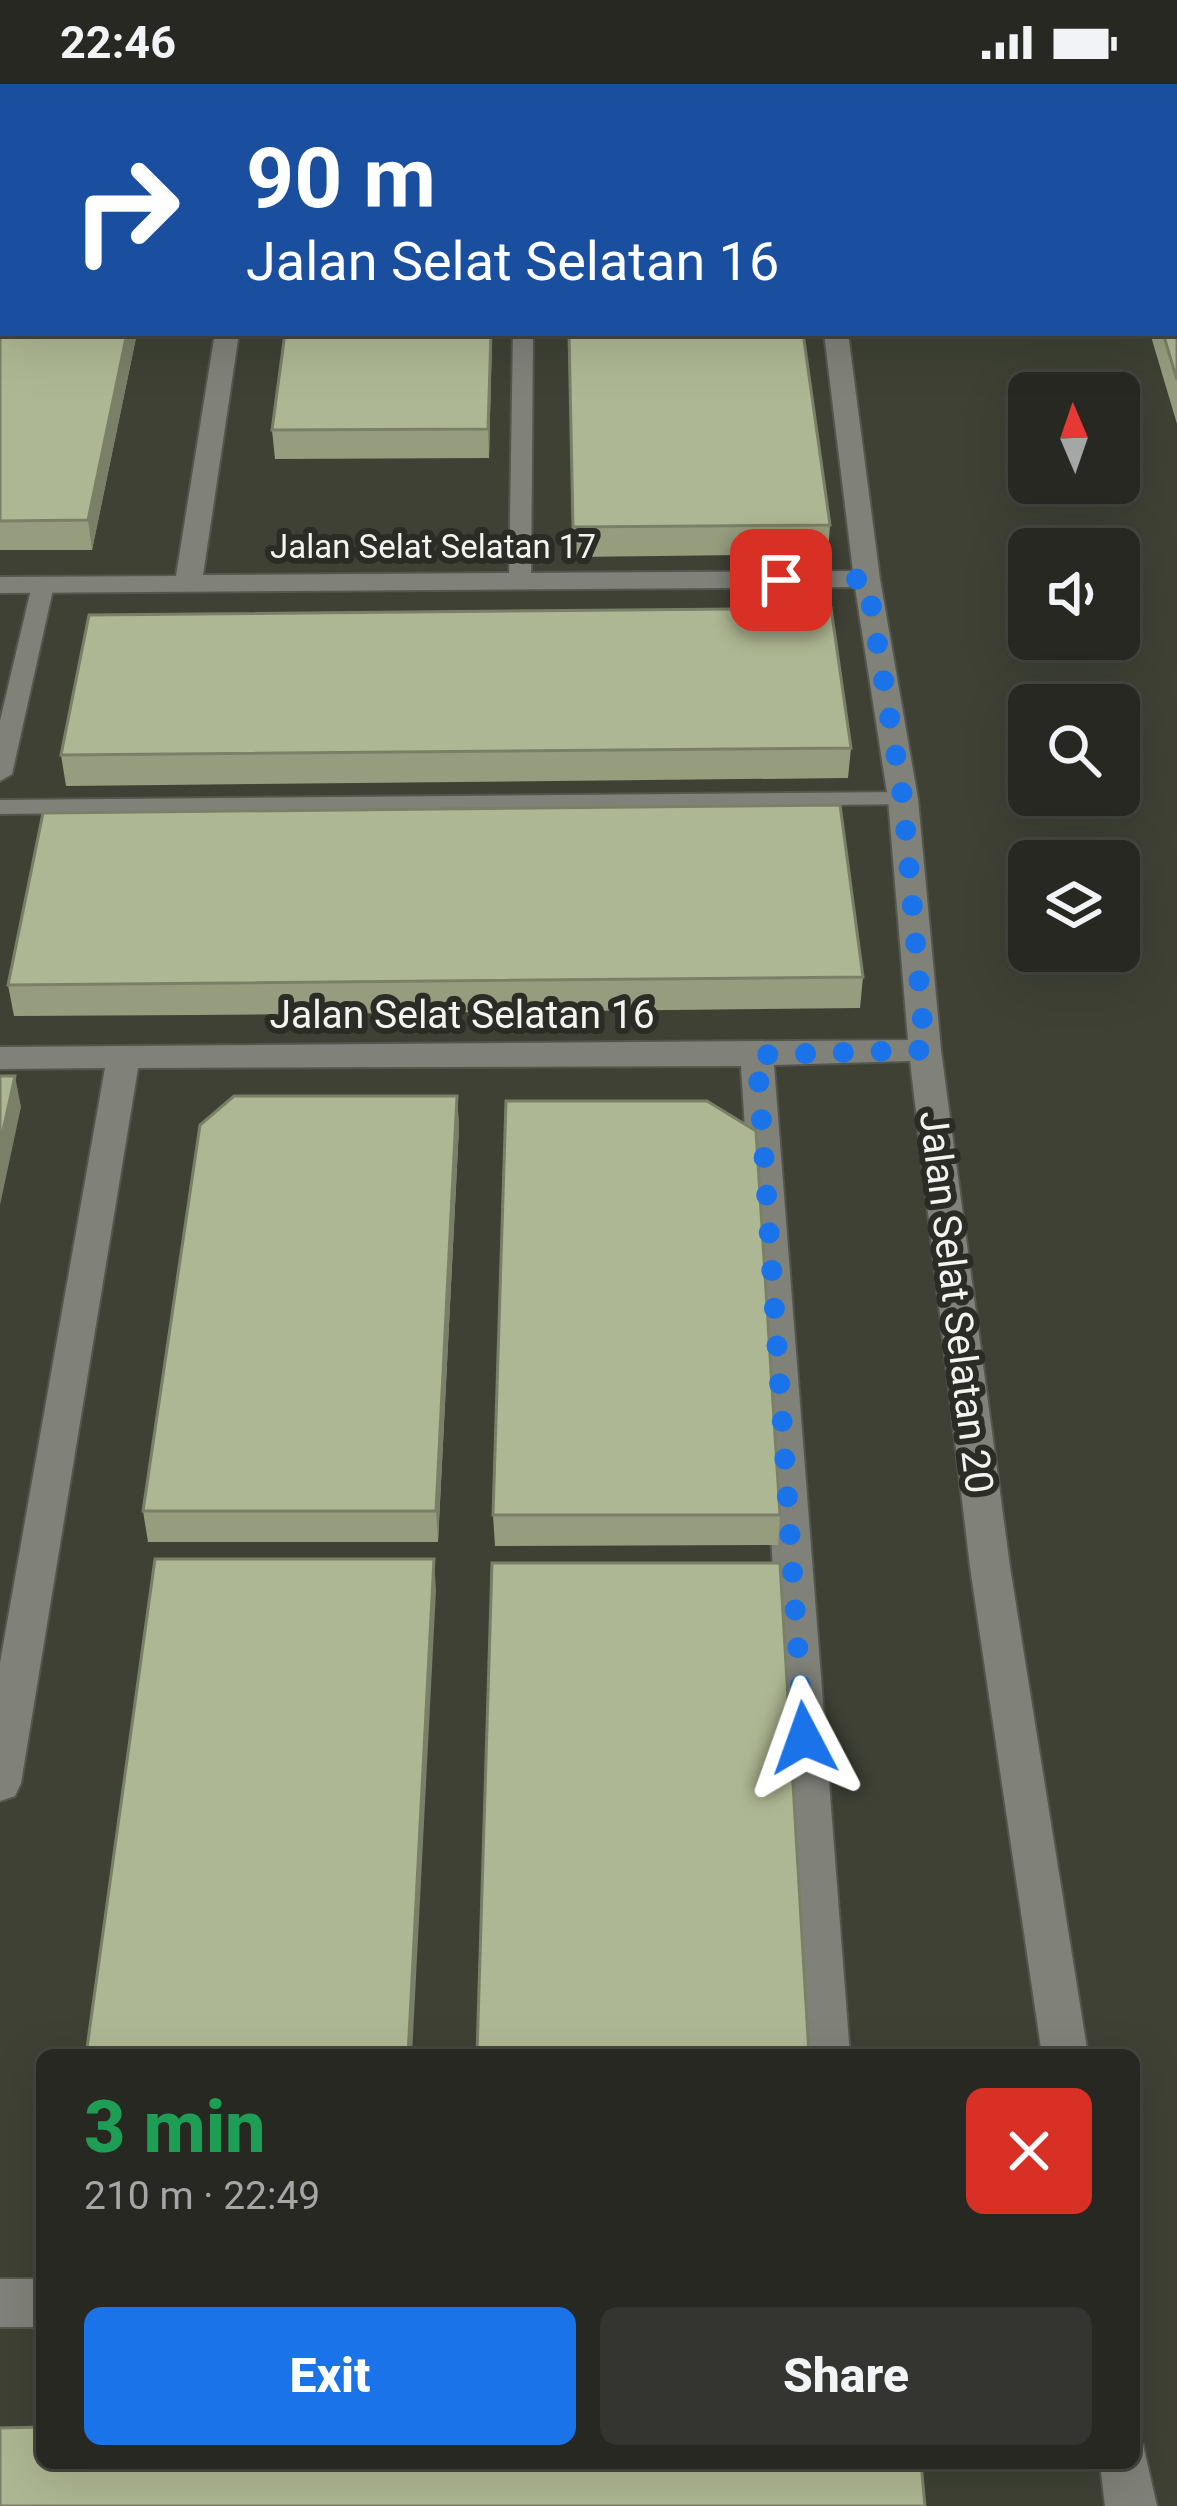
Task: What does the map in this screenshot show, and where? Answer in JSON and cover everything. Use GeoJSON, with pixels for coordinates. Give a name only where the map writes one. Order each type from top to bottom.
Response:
{"type":"FeatureCollection","features":[{"type":"Feature","properties":{"kind":"street"},"geometry":{"type":"LineString","coordinates":[[188,584],[227,336]]}},
{"type":"Feature","properties":{"kind":"street","name":"Jalan Selat Selatan 20"},"geometry":{"type":"LineString","coordinates":[[836,336],[867,579],[903,799],[925,1050],[990,1567],[1064,2049]]}},
{"type":"Feature","properties":{"kind":"street","name":"Jalan Selat Selatan 17"},"geometry":{"type":"LineString","coordinates":[[0,585],[867,579]]}},
{"type":"Feature","properties":{"kind":"street","name":"Jalan Selat Selatan 16"},"geometry":{"type":"LineString","coordinates":[[0,1058],[925,1050]]}},
{"type":"Feature","properties":{"kind":"street"},"geometry":{"type":"LineString","coordinates":[[757,1055],[827,2049]]}},
{"type":"Feature","properties":{"kind":"street"},"geometry":{"type":"LineString","coordinates":[[0,1783],[123,1058]]}},
{"type":"Feature","properties":{"kind":"street"},"geometry":{"type":"LineString","coordinates":[[0,2302],[36,2303]]}},
{"type":"Feature","properties":{"kind":"street"},"geometry":{"type":"LineString","coordinates":[[1126,2469],[1131,2506]]}},
{"type":"Feature","properties":{"kind":"lane"},"geometry":{"type":"LineString","coordinates":[[520,582],[523,336]]}},
{"type":"Feature","properties":{"kind":"lane"},"geometry":{"type":"LineString","coordinates":[[0,774],[43,585]]}},
{"type":"Feature","properties":{"kind":"lane"},"geometry":{"type":"LineString","coordinates":[[0,807],[903,799]]}},
{"type":"Feature","properties":{"kind":"shaded area"},"geometry":{"type":"Polygon","coordinates":[[[0,336],[1177,336],[1177,2506],[0,2506],[0,336]]]}},
{"type":"Feature","properties":{"kind":"building"},"geometry":{"type":"Polygon","coordinates":[[[0,336],[126,336],[88,520],[0,521],[0,336]]]}},
{"type":"Feature","properties":{"kind":"building"},"geometry":{"type":"Polygon","coordinates":[[[285,336],[491,336],[488,429],[272,430],[285,336]]]}},
{"type":"Feature","properties":{"kind":"building"},"geometry":{"type":"Polygon","coordinates":[[[569,336],[803,336],[830,525],[573,527],[569,336]]]}},
{"type":"Feature","properties":{"kind":"building"},"geometry":{"type":"Polygon","coordinates":[[[1164,336],[1177,336],[1177,380],[1164,336]]]}},
{"type":"Feature","properties":{"kind":"building"},"geometry":{"type":"Polygon","coordinates":[[[831,608],[851,748],[61,755],[89,615],[831,608]]]}},
{"type":"Feature","properties":{"kind":"building"},"geometry":{"type":"Polygon","coordinates":[[[840,805],[863,977],[8,985],[43,813],[840,805]]]}},
{"type":"Feature","properties":{"kind":"building"},"geometry":{"type":"Polygon","coordinates":[[[0,1076],[15,1076],[0,1144],[0,1076]]]}},
{"type":"Feature","properties":{"kind":"building"},"geometry":{"type":"Polygon","coordinates":[[[234,1096],[457,1096],[436,1511],[143,1511],[200,1125],[234,1096]]]}},
{"type":"Feature","properties":{"kind":"building"},"geometry":{"type":"Polygon","coordinates":[[[506,1101],[707,1101],[756,1131],[780,1515],[493,1515],[506,1101]]]}},
{"type":"Feature","properties":{"kind":"building"},"geometry":{"type":"Polygon","coordinates":[[[155,1559],[434,1559],[408,2049],[87,2049],[155,1559]]]}},
{"type":"Feature","properties":{"kind":"building"},"geometry":{"type":"Polygon","coordinates":[[[492,1563],[780,1563],[809,2049],[477,2049],[492,1563]]]}},
{"type":"Feature","properties":{"kind":"building"},"geometry":{"type":"Polygon","coordinates":[[[36,2427],[36,2469],[922,2469],[925,2506],[0,2506],[0,2428],[36,2427]]]}},
{"type":"Feature","properties":{"kind":"route"},"geometry":{"type":"LineString","coordinates":[[781,580],[867,579],[903,799],[925,1050],[757,1055],[804,1738]]}}]}
